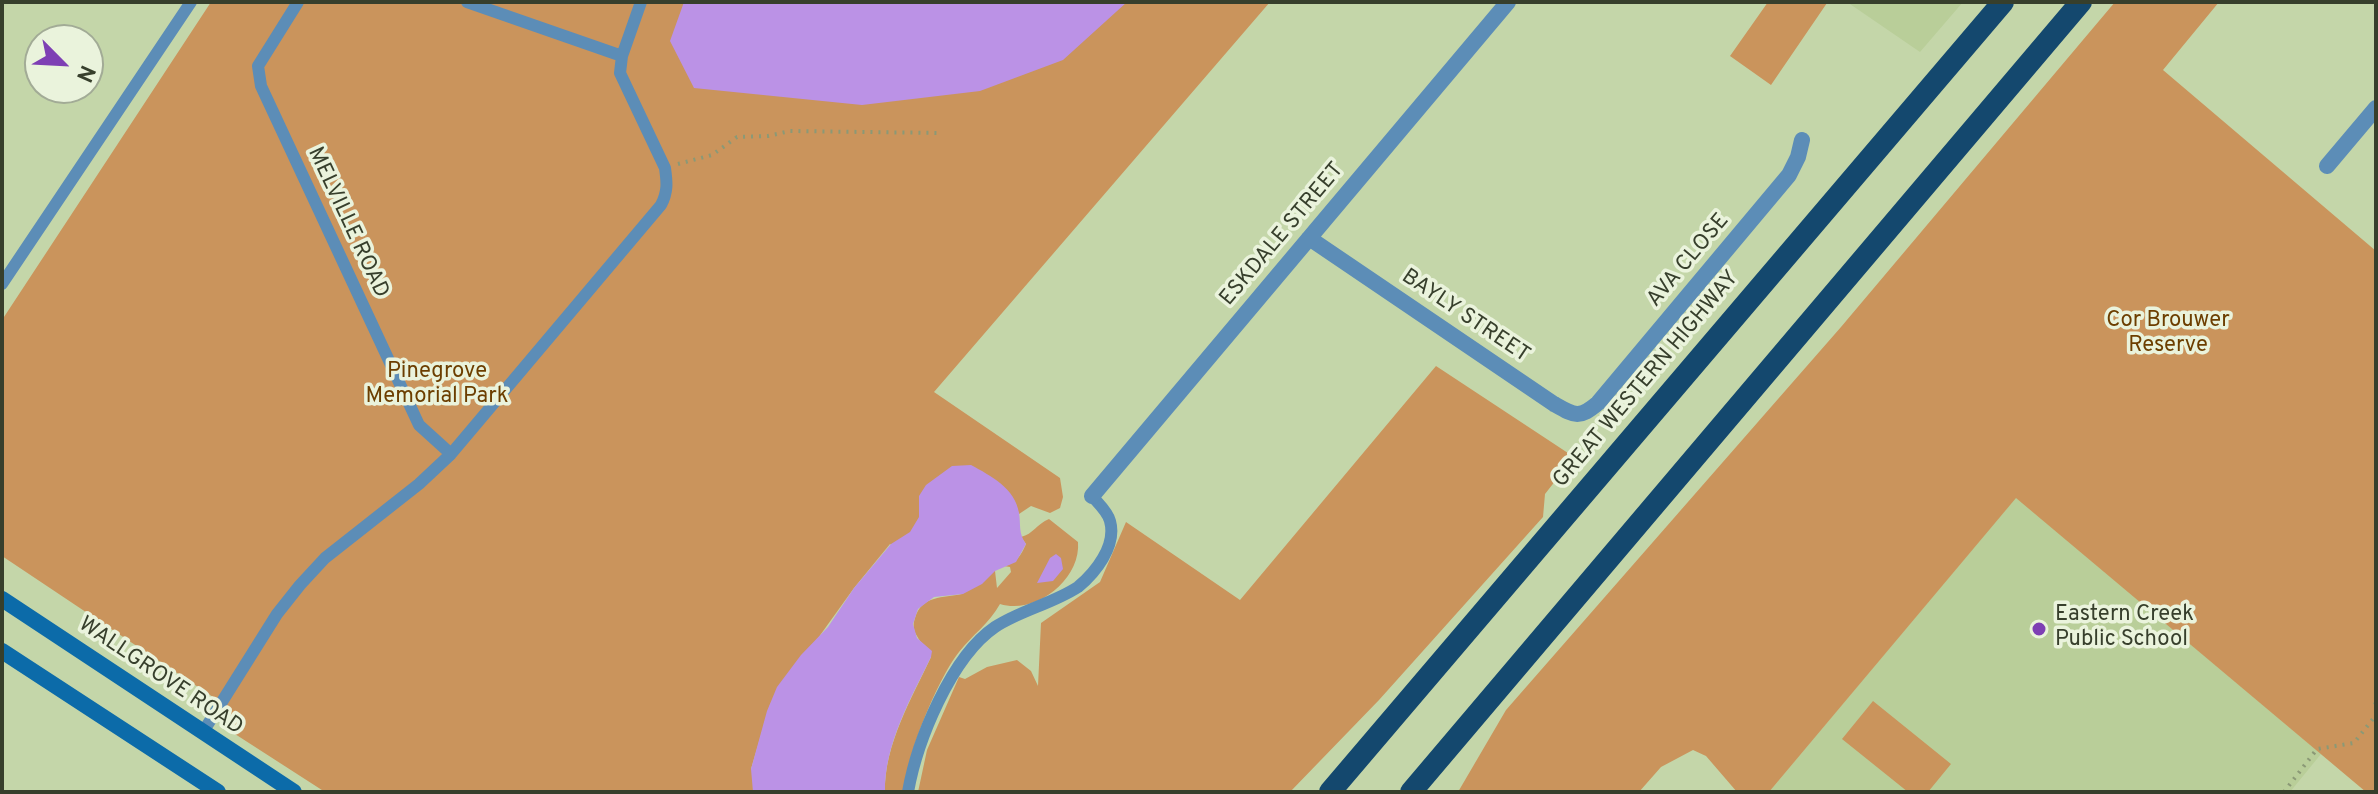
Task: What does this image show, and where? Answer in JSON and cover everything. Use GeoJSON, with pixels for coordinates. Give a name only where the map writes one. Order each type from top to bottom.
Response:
{"type":"FeatureCollection","features":[{"type":"Feature","properties":{"kind":"highway","name":"GREAT WESTERN HIGHWAY"},"geometry":{"type":"LineString","coordinates":[[1330,792],[2003,2]]}},
{"type":"Feature","properties":{"kind":"highway"},"geometry":{"type":"LineString","coordinates":[[1411,792],[2081,2]]}},
{"type":"Feature","properties":{"kind":"main road","name":"WALLGROVE ROAD"},"geometry":{"type":"LineString","coordinates":[[2,599],[294,792]]}},
{"type":"Feature","properties":{"kind":"main road"},"geometry":{"type":"LineString","coordinates":[[2,651],[218,792]]}},
{"type":"Feature","properties":{"kind":"street","name":"ESKDALE STREET"},"geometry":{"type":"LineString","coordinates":[[1092,496],[1508,2]]}},
{"type":"Feature","properties":{"kind":"street"},"geometry":{"type":"LineString","coordinates":[[2327,166],[2376,108]]}},
{"type":"Feature","properties":{"kind":"street","name":"AVA CLOSE"},"geometry":{"type":"LineString","coordinates":[[1598,403],[1789,175],[1802,140]]}},
{"type":"Feature","properties":{"kind":"street","name":"BAYLY STREET"},"geometry":{"type":"LineString","coordinates":[[1309,238],[1573,415],[1585,414],[1598,403]]}},
{"type":"Feature","properties":{"kind":"lane"},"geometry":{"type":"LineString","coordinates":[[2,284],[191,2]]}},
{"type":"Feature","properties":{"kind":"lane","name":"MELVILLE ROAD"},"geometry":{"type":"LineString","coordinates":[[298,2],[258,66],[261,86],[419,425],[451,454]]}},
{"type":"Feature","properties":{"kind":"lane"},"geometry":{"type":"LineString","coordinates":[[467,2],[622,56]]}},
{"type":"Feature","properties":{"kind":"lane"},"geometry":{"type":"LineString","coordinates":[[203,732],[277,614],[300,585],[325,558],[419,484],[451,454],[661,205],[666,196],[665,168],[620,73],[622,56],[641,2]]}},
{"type":"Feature","properties":{"kind":"lane"},"geometry":{"type":"LineString","coordinates":[[908,792],[917,757],[947,683],[965,657],[996,627],[1078,587],[1089,578],[1104,555],[1112,532],[1110,522],[1092,496]]}},
{"type":"Feature","properties":{"kind":"path"},"geometry":{"type":"LineString","coordinates":[[665,168],[712,155],[737,137],[768,136],[790,131],[941,133]]}},
{"type":"Feature","properties":{"kind":"path"},"geometry":{"type":"LineString","coordinates":[[2284,792],[2317,749],[2354,743],[2376,715]]}},
{"type":"Feature","properties":{"kind":"shaded area"},"geometry":{"type":"Polygon","coordinates":[[[684,2],[1127,2],[1063,60],[980,91],[862,105],[694,88],[670,41],[684,2]]]}},
{"type":"Feature","properties":{"kind":"shaded area"},"geometry":{"type":"Polygon","coordinates":[[[1847,2],[1963,2],[1920,52],[1847,2]]]}},
{"type":"Feature","properties":{"kind":"shaded area"},"geometry":{"type":"Polygon","coordinates":[[[971,465],[1001,484],[1013,496],[1026,544],[1016,562],[995,571],[982,584],[963,594],[934,597],[918,609],[913,624],[917,638],[932,651],[931,657],[894,739],[885,792],[753,792],[751,769],[777,687],[801,655],[828,627],[854,588],[891,544],[910,532],[919,517],[919,496],[926,485],[952,466],[971,465]]]}},
{"type":"Feature","properties":{"kind":"shaded area","name":"Eastern Creek Public School"},"geometry":{"type":"Polygon","coordinates":[[[2016,497],[2321,754],[2290,792],[1769,792],[2016,497]]]}},
{"type":"Feature","properties":{"kind":"shaded area"},"geometry":{"type":"Polygon","coordinates":[[[1056,554],[1061,558],[1063,569],[1053,581],[1037,583],[1050,558],[1056,554]]]}},
{"type":"Feature","properties":{"kind":"green space","name":"Pinegrove Memorial Park"},"geometry":{"type":"Polygon","coordinates":[[[211,2],[1270,2],[934,392],[1060,478],[1063,497],[1060,508],[1050,513],[1031,506],[1019,514],[1015,502],[995,571],[997,588],[1011,572],[1010,567],[1004,566],[1015,561],[1026,544],[1021,537],[1049,519],[1078,542],[1077,556],[1064,581],[1053,591],[1027,604],[1000,604],[959,652],[941,681],[924,719],[910,759],[904,792],[885,792],[886,774],[900,722],[931,657],[915,632],[915,618],[928,601],[962,594],[890,544],[854,588],[770,705],[751,769],[796,792],[325,792],[221,725],[228,707],[2,556],[2,320],[211,2]]]}},
{"type":"Feature","properties":{"kind":"green space"},"geometry":{"type":"Polygon","coordinates":[[[1768,2],[1827,3],[1771,85],[1730,56],[1768,2]]]}},
{"type":"Feature","properties":{"kind":"green space","name":"Cor Brouwer Reserve"},"geometry":{"type":"Polygon","coordinates":[[[2115,2],[2219,2],[2163,70],[2376,251],[2376,792],[2366,792],[2016,498],[1769,792],[1737,792],[1706,756],[1693,750],[1661,767],[1639,792],[1458,792],[1506,710],[1841,327],[2115,2]]]}},
{"type":"Feature","properties":{"kind":"green space"},"geometry":{"type":"Polygon","coordinates":[[[1436,366],[1574,457],[1545,494],[1543,517],[1379,700],[1290,792],[918,792],[927,750],[959,677],[965,679],[987,667],[1017,660],[1031,671],[1038,686],[1041,623],[1100,582],[1126,522],[1240,600],[1436,366]]]}},
{"type":"Feature","properties":{"kind":"green space"},"geometry":{"type":"Polygon","coordinates":[[[1873,701],[1951,764],[1928,792],[1908,792],[1842,739],[1873,701]]]}},
{"type":"Feature","properties":{"kind":"place","name":"Eastern Creek Public School"},"geometry":{"type":"Point","coordinates":[2039,629]}}]}
